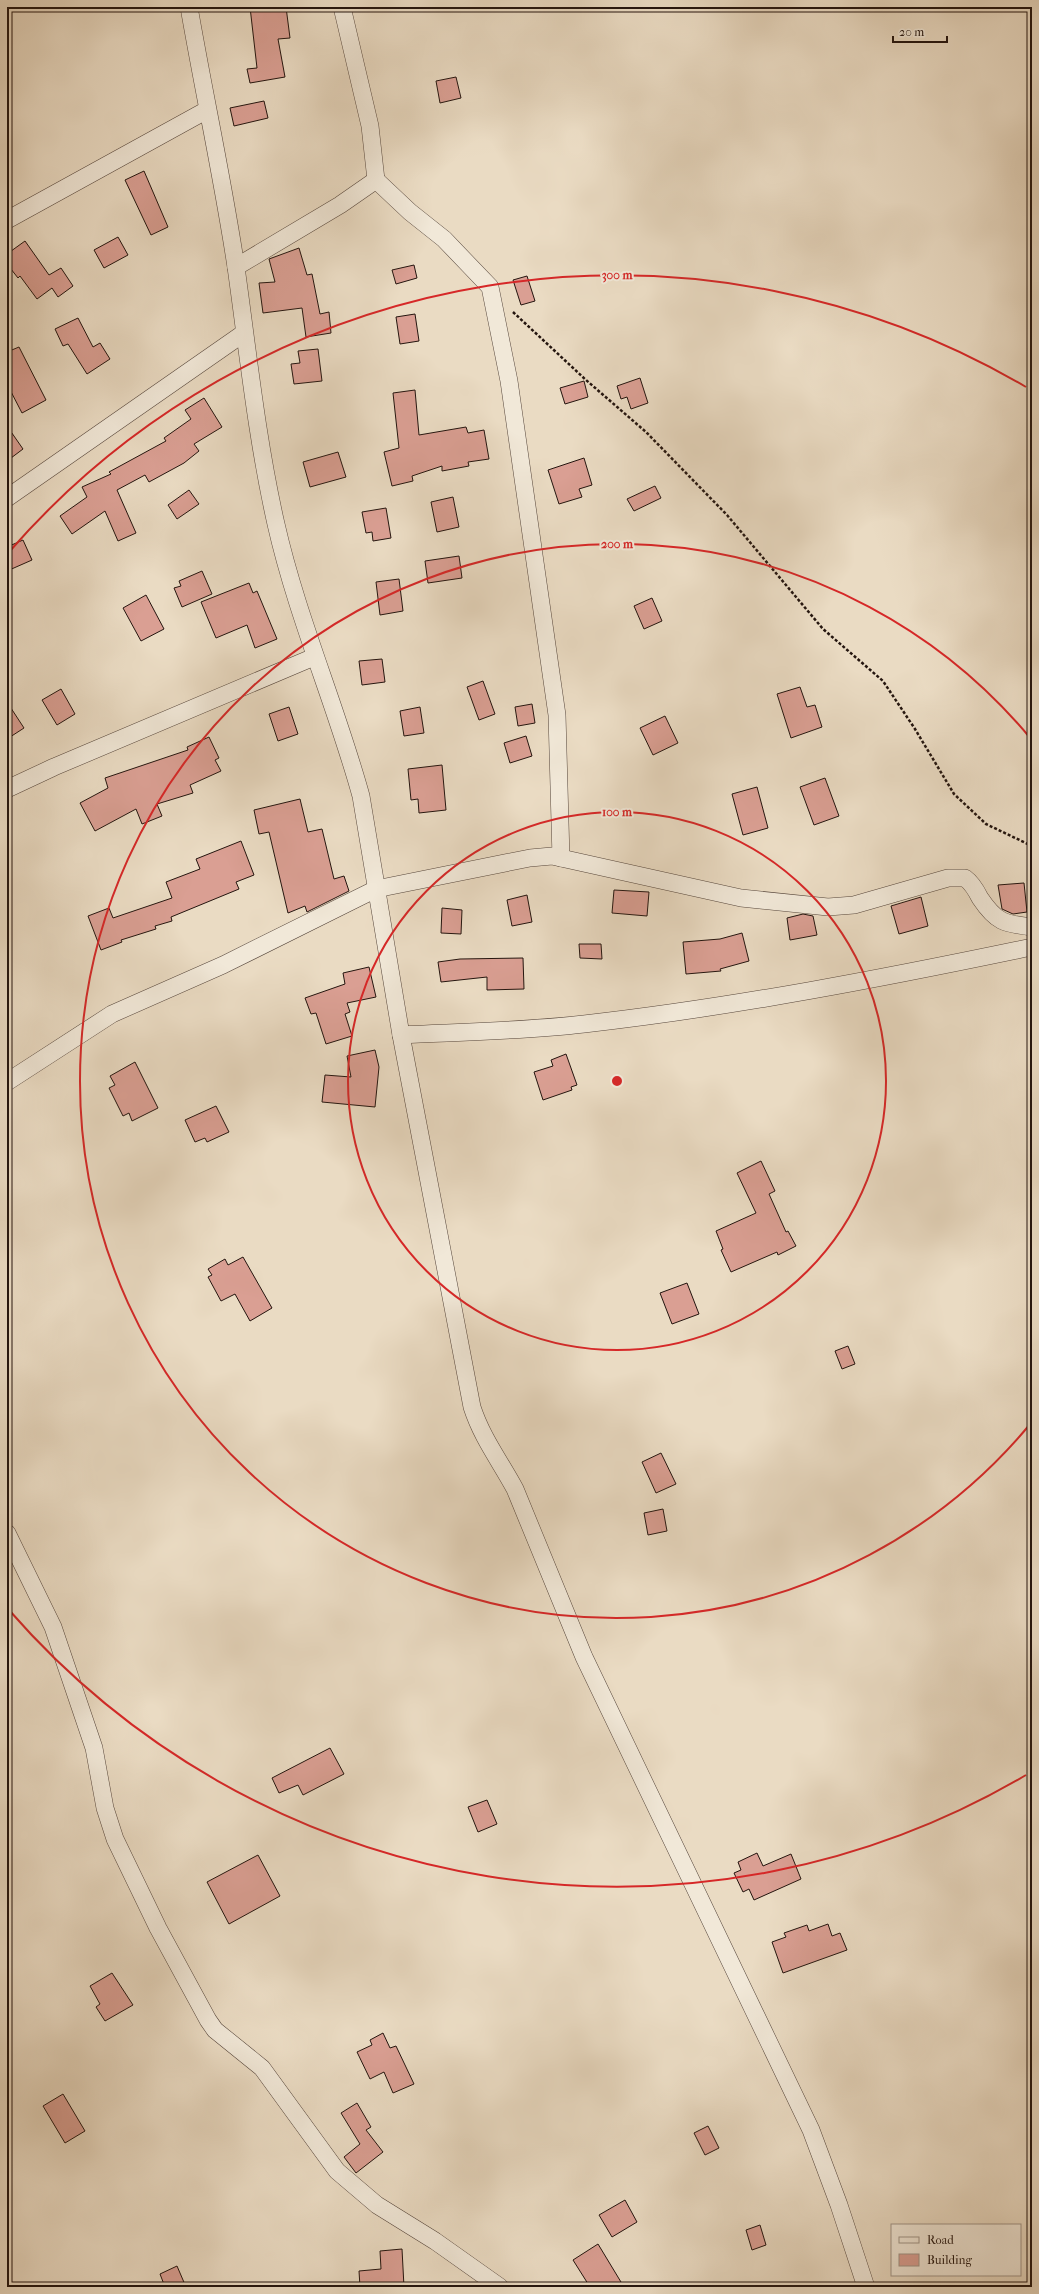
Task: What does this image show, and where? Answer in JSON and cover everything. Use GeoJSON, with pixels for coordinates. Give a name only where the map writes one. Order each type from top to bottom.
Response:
{"type":"FeatureCollection","features":[{"type":"Feature","properties":{"kind":"street"},"geometry":{"type":"LineString","coordinates":[[189,7],[236,267],[244,332],[276,526],[314,657],[351,760],[361,796],[401,1035],[472,1407],[479,1428],[515,1489],[584,1657],[811,2130],[839,2205],[866,2287]]}},
{"type":"Feature","properties":{"kind":"street"},"geometry":{"type":"LineString","coordinates":[[342,7],[370,126],[376,180],[410,212],[444,240],[490,287],[509,381],[556,715],[561,858]]}},
{"type":"Feature","properties":{"kind":"street"},"geometry":{"type":"LineString","coordinates":[[7,220],[207,110]]}},
{"type":"Feature","properties":{"kind":"street"},"geometry":{"type":"LineString","coordinates":[[236,267],[340,205],[376,180]]}},
{"type":"Feature","properties":{"kind":"street"},"geometry":{"type":"LineString","coordinates":[[7,498],[244,332]]}},
{"type":"Feature","properties":{"kind":"street"},"geometry":{"type":"LineString","coordinates":[[7,789],[54,767],[314,657]]}},
{"type":"Feature","properties":{"kind":"street"},"geometry":{"type":"LineString","coordinates":[[7,1082],[112,1014],[223,965],[376,889],[530,858],[561,858],[741,898],[834,908],[854,905],[948,878],[965,878],[970,882],[992,916],[1001,922],[1032,927]]}},
{"type":"Feature","properties":{"kind":"street"},"geometry":{"type":"LineString","coordinates":[[401,1035],[550,1027],[663,1014],[748,1001],[1032,947]]}},
{"type":"Feature","properties":{"kind":"street"},"geometry":{"type":"LineString","coordinates":[[7,1533],[53,1627],[92,1742],[105,1808],[115,1839],[158,1928],[208,2020],[215,2030],[262,2068],[337,2171],[377,2206],[435,2241],[500,2287]]}},
{"type":"Feature","properties":{"kind":"path"},"geometry":{"type":"LineString","coordinates":[[511,309],[586,380],[646,432],[727,515],[823,629],[883,681],[915,729],[954,794],[986,824],[1032,846]]}},
{"type":"Feature","properties":{"kind":"building"},"geometry":{"type":"Polygon","coordinates":[[[250,7],[286,7],[290,38],[278,39],[285,77],[250,83],[247,69],[257,68],[250,7]]]}},
{"type":"Feature","properties":{"kind":"building"},"geometry":{"type":"Polygon","coordinates":[[[456,77],[461,98],[440,103],[436,81],[456,77]]]}},
{"type":"Feature","properties":{"kind":"building"},"geometry":{"type":"Polygon","coordinates":[[[264,101],[268,118],[234,126],[230,108],[264,101]]]}},
{"type":"Feature","properties":{"kind":"building"},"geometry":{"type":"Polygon","coordinates":[[[144,171],[168,227],[151,235],[125,180],[144,171]]]}},
{"type":"Feature","properties":{"kind":"building"},"geometry":{"type":"Polygon","coordinates":[[[118,237],[128,255],[104,268],[94,250],[118,237]]]}},
{"type":"Feature","properties":{"kind":"building"},"geometry":{"type":"Polygon","coordinates":[[[25,241],[49,275],[61,268],[73,286],[58,297],[52,288],[37,299],[20,276],[18,278],[7,264],[7,254],[25,241]]]}},
{"type":"Feature","properties":{"kind":"building"},"geometry":{"type":"Polygon","coordinates":[[[299,248],[307,275],[312,274],[320,314],[329,312],[331,333],[306,337],[302,308],[263,313],[259,283],[275,282],[269,259],[299,248]]]}},
{"type":"Feature","properties":{"kind":"building"},"geometry":{"type":"Polygon","coordinates":[[[414,265],[417,278],[396,284],[392,270],[414,265]]]}},
{"type":"Feature","properties":{"kind":"building"},"geometry":{"type":"Polygon","coordinates":[[[527,276],[535,301],[521,305],[513,280],[527,276]]]}},
{"type":"Feature","properties":{"kind":"building"},"geometry":{"type":"Polygon","coordinates":[[[415,314],[419,341],[400,344],[396,317],[415,314]]]}},
{"type":"Feature","properties":{"kind":"building"},"geometry":{"type":"Polygon","coordinates":[[[78,318],[93,347],[100,343],[110,359],[87,374],[68,344],[63,346],[55,329],[78,318]]]}},
{"type":"Feature","properties":{"kind":"building"},"geometry":{"type":"Polygon","coordinates":[[[19,347],[46,400],[22,413],[7,384],[7,352],[19,347]]]}},
{"type":"Feature","properties":{"kind":"building"},"geometry":{"type":"Polygon","coordinates":[[[318,349],[322,381],[294,384],[291,364],[300,363],[298,351],[318,349]]]}},
{"type":"Feature","properties":{"kind":"building"},"geometry":{"type":"Polygon","coordinates":[[[640,378],[648,403],[631,409],[627,397],[621,399],[617,386],[640,378]]]}},
{"type":"Feature","properties":{"kind":"building"},"geometry":{"type":"Polygon","coordinates":[[[584,381],[588,397],[565,404],[560,388],[584,381]]]}},
{"type":"Feature","properties":{"kind":"building"},"geometry":{"type":"Polygon","coordinates":[[[415,390],[419,435],[466,427],[468,433],[484,430],[489,459],[468,462],[469,466],[442,471],[442,466],[412,476],[413,481],[392,486],[384,452],[399,448],[393,393],[415,390]]]}},
{"type":"Feature","properties":{"kind":"building"},"geometry":{"type":"Polygon","coordinates":[[[204,398],[222,427],[194,444],[199,451],[184,463],[149,482],[145,475],[117,490],[136,533],[118,541],[105,511],[72,534],[60,516],[87,497],[82,487],[111,474],[109,472],[166,441],[164,438],[191,419],[185,410],[204,398]]]}},
{"type":"Feature","properties":{"kind":"building"},"geometry":{"type":"Polygon","coordinates":[[[7,426],[23,449],[7,461],[7,426]]]}},
{"type":"Feature","properties":{"kind":"building"},"geometry":{"type":"Polygon","coordinates":[[[338,452],[346,477],[310,487],[303,462],[338,452]]]}},
{"type":"Feature","properties":{"kind":"building"},"geometry":{"type":"Polygon","coordinates":[[[584,458],[592,485],[579,489],[582,497],[559,504],[548,470],[584,458]]]}},
{"type":"Feature","properties":{"kind":"building"},"geometry":{"type":"Polygon","coordinates":[[[655,486],[661,498],[634,511],[627,499],[655,486]]]}},
{"type":"Feature","properties":{"kind":"building"},"geometry":{"type":"Polygon","coordinates":[[[189,490],[199,504],[177,519],[168,505],[189,490]]]}},
{"type":"Feature","properties":{"kind":"building"},"geometry":{"type":"Polygon","coordinates":[[[453,497],[459,527],[437,532],[431,502],[453,497]]]}},
{"type":"Feature","properties":{"kind":"building"},"geometry":{"type":"Polygon","coordinates":[[[386,508],[391,538],[373,541],[372,532],[366,533],[362,512],[386,508]]]}},
{"type":"Feature","properties":{"kind":"building"},"geometry":{"type":"Polygon","coordinates":[[[23,540],[32,560],[7,571],[7,547],[23,540]]]}},
{"type":"Feature","properties":{"kind":"building"},"geometry":{"type":"Polygon","coordinates":[[[459,556],[462,578],[428,583],[425,561],[459,556]]]}},
{"type":"Feature","properties":{"kind":"building"},"geometry":{"type":"Polygon","coordinates":[[[202,571],[212,594],[182,607],[174,588],[181,586],[179,581],[202,571]]]}},
{"type":"Feature","properties":{"kind":"building"},"geometry":{"type":"Polygon","coordinates":[[[399,579],[403,611],[380,615],[376,582],[399,579]]]}},
{"type":"Feature","properties":{"kind":"building"},"geometry":{"type":"Polygon","coordinates":[[[249,583],[253,593],[257,591],[277,639],[255,648],[247,625],[216,638],[201,602],[249,583]]]}},
{"type":"Feature","properties":{"kind":"building"},"geometry":{"type":"Polygon","coordinates":[[[146,595],[164,629],[141,641],[123,608],[146,595]]]}},
{"type":"Feature","properties":{"kind":"building"},"geometry":{"type":"Polygon","coordinates":[[[652,598],[662,621],[644,629],[634,606],[652,598]]]}},
{"type":"Feature","properties":{"kind":"building"},"geometry":{"type":"Polygon","coordinates":[[[382,659],[385,682],[362,685],[359,661],[382,659]]]}},
{"type":"Feature","properties":{"kind":"building"},"geometry":{"type":"Polygon","coordinates":[[[483,681],[495,714],[479,720],[467,687],[483,681]]]}},
{"type":"Feature","properties":{"kind":"building"},"geometry":{"type":"Polygon","coordinates":[[[800,687],[807,707],[815,705],[822,727],[791,738],[777,694],[800,687]]]}},
{"type":"Feature","properties":{"kind":"building"},"geometry":{"type":"Polygon","coordinates":[[[61,689],[75,714],[57,725],[42,700],[61,689]]]}},
{"type":"Feature","properties":{"kind":"building"},"geometry":{"type":"Polygon","coordinates":[[[7,702],[24,728],[7,739],[7,702]]]}},
{"type":"Feature","properties":{"kind":"building"},"geometry":{"type":"Polygon","coordinates":[[[532,704],[535,723],[518,726],[515,707],[532,704]]]}},
{"type":"Feature","properties":{"kind":"building"},"geometry":{"type":"Polygon","coordinates":[[[289,707],[298,734],[278,741],[269,714],[289,707]]]}},
{"type":"Feature","properties":{"kind":"building"},"geometry":{"type":"Polygon","coordinates":[[[420,707],[424,733],[404,736],[400,711],[420,707]]]}},
{"type":"Feature","properties":{"kind":"building"},"geometry":{"type":"Polygon","coordinates":[[[665,716],[678,743],[653,755],[640,728],[665,716]]]}},
{"type":"Feature","properties":{"kind":"building"},"geometry":{"type":"Polygon","coordinates":[[[526,736],[532,756],[510,763],[504,743],[526,736]]]}},
{"type":"Feature","properties":{"kind":"building"},"geometry":{"type":"Polygon","coordinates":[[[209,737],[219,758],[215,760],[221,771],[190,785],[193,793],[157,804],[162,816],[142,824],[136,809],[95,831],[80,803],[108,788],[105,778],[188,750],[187,747],[209,737]]]}},
{"type":"Feature","properties":{"kind":"building"},"geometry":{"type":"Polygon","coordinates":[[[442,765],[446,810],[419,813],[418,799],[411,800],[408,769],[442,765]]]}},
{"type":"Feature","properties":{"kind":"building"},"geometry":{"type":"Polygon","coordinates":[[[825,778],[839,816],[814,825],[800,787],[825,778]]]}},
{"type":"Feature","properties":{"kind":"building"},"geometry":{"type":"Polygon","coordinates":[[[757,787],[768,828],[743,835],[732,794],[757,787]]]}},
{"type":"Feature","properties":{"kind":"building"},"geometry":{"type":"Polygon","coordinates":[[[300,799],[308,832],[322,829],[334,879],[344,876],[349,891],[307,912],[305,906],[288,913],[269,832],[259,834],[254,810],[300,799]]]}},
{"type":"Feature","properties":{"kind":"building"},"geometry":{"type":"Polygon","coordinates":[[[241,841],[254,875],[236,882],[239,889],[171,917],[172,921],[155,926],[156,929],[121,940],[122,942],[101,950],[88,916],[109,908],[113,918],[172,898],[166,882],[200,869],[196,859],[241,841]]]}},
{"type":"Feature","properties":{"kind":"building"},"geometry":{"type":"Polygon","coordinates":[[[1024,883],[1027,912],[1013,914],[1002,909],[998,885],[1024,883]]]}},
{"type":"Feature","properties":{"kind":"building"},"geometry":{"type":"Polygon","coordinates":[[[614,890],[649,892],[647,916],[612,913],[614,890]]]}},
{"type":"Feature","properties":{"kind":"building"},"geometry":{"type":"Polygon","coordinates":[[[527,895],[532,922],[512,926],[507,900],[527,895]]]}},
{"type":"Feature","properties":{"kind":"building"},"geometry":{"type":"Polygon","coordinates":[[[921,897],[928,926],[899,934],[891,906],[921,897]]]}},
{"type":"Feature","properties":{"kind":"building"},"geometry":{"type":"Polygon","coordinates":[[[442,908],[462,910],[461,934],[441,933],[442,908]]]}},
{"type":"Feature","properties":{"kind":"building"},"geometry":{"type":"Polygon","coordinates":[[[803,914],[813,916],[817,935],[790,940],[787,918],[803,914]]]}},
{"type":"Feature","properties":{"kind":"building"},"geometry":{"type":"Polygon","coordinates":[[[742,933],[749,961],[720,969],[721,971],[686,974],[683,942],[720,939],[742,933]]]}},
{"type":"Feature","properties":{"kind":"building"},"geometry":{"type":"Polygon","coordinates":[[[579,944],[601,944],[602,959],[580,958],[579,944]]]}},
{"type":"Feature","properties":{"kind":"building"},"geometry":{"type":"Polygon","coordinates":[[[523,958],[524,989],[487,990],[487,977],[441,982],[438,962],[460,959],[523,958]]]}},
{"type":"Feature","properties":{"kind":"building"},"geometry":{"type":"Polygon","coordinates":[[[369,967],[376,997],[347,1003],[350,1012],[345,1014],[352,1036],[326,1044],[316,1013],[311,1014],[305,998],[345,984],[343,973],[369,967]]]}},
{"type":"Feature","properties":{"kind":"building"},"geometry":{"type":"Polygon","coordinates":[[[375,1050],[379,1067],[375,1107],[322,1102],[325,1075],[351,1077],[347,1056],[375,1050]]]}},
{"type":"Feature","properties":{"kind":"building"},"geometry":{"type":"Polygon","coordinates":[[[566,1054],[577,1085],[571,1087],[572,1090],[543,1100],[534,1072],[553,1066],[551,1060],[566,1054]]]}},
{"type":"Feature","properties":{"kind":"building"},"geometry":{"type":"Polygon","coordinates":[[[135,1062],[158,1108],[132,1121],[129,1113],[123,1116],[109,1088],[115,1085],[110,1076],[135,1062]]]}},
{"type":"Feature","properties":{"kind":"building"},"geometry":{"type":"Polygon","coordinates":[[[216,1106],[229,1132],[207,1142],[205,1138],[195,1142],[185,1120],[216,1106]]]}},
{"type":"Feature","properties":{"kind":"building"},"geometry":{"type":"Polygon","coordinates":[[[761,1161],[775,1191],[769,1194],[786,1232],[788,1231],[796,1246],[778,1255],[777,1252],[731,1272],[721,1250],[723,1249],[716,1231],[756,1213],[737,1173],[761,1161]]]}},
{"type":"Feature","properties":{"kind":"building"},"geometry":{"type":"Polygon","coordinates":[[[243,1257],[272,1308],[250,1321],[235,1294],[221,1301],[208,1277],[212,1275],[208,1269],[225,1259],[228,1265],[243,1257]]]}},
{"type":"Feature","properties":{"kind":"building"},"geometry":{"type":"Polygon","coordinates":[[[687,1283],[699,1314],[672,1324],[660,1293],[687,1283]]]}},
{"type":"Feature","properties":{"kind":"building"},"geometry":{"type":"Polygon","coordinates":[[[848,1346],[855,1364],[842,1369],[835,1351],[848,1346]]]}},
{"type":"Feature","properties":{"kind":"building"},"geometry":{"type":"Polygon","coordinates":[[[661,1453],[676,1484],[656,1493],[642,1462],[661,1453]]]}},
{"type":"Feature","properties":{"kind":"building"},"geometry":{"type":"Polygon","coordinates":[[[663,1509],[667,1531],[648,1535],[644,1513],[663,1509]]]}},
{"type":"Feature","properties":{"kind":"building"},"geometry":{"type":"Polygon","coordinates":[[[330,1748],[344,1774],[303,1795],[298,1785],[279,1793],[272,1778],[330,1748]]]}},
{"type":"Feature","properties":{"kind":"building"},"geometry":{"type":"Polygon","coordinates":[[[487,1800],[497,1824],[478,1832],[468,1807],[487,1800]]]}},
{"type":"Feature","properties":{"kind":"building"},"geometry":{"type":"Polygon","coordinates":[[[757,1853],[763,1866],[791,1854],[801,1879],[754,1900],[749,1889],[743,1892],[734,1873],[741,1870],[738,1862],[757,1853]]]}},
{"type":"Feature","properties":{"kind":"building"},"geometry":{"type":"Polygon","coordinates":[[[258,1855],[280,1896],[229,1924],[207,1882],[258,1855]]]}},
{"type":"Feature","properties":{"kind":"building"},"geometry":{"type":"Polygon","coordinates":[[[828,1924],[832,1936],[840,1933],[847,1950],[783,1973],[772,1942],[786,1937],[784,1933],[807,1925],[809,1931],[828,1924]]]}},
{"type":"Feature","properties":{"kind":"building"},"geometry":{"type":"Polygon","coordinates":[[[112,1973],[133,2005],[105,2021],[96,2007],[100,2004],[90,1986],[112,1973]]]}},
{"type":"Feature","properties":{"kind":"building"},"geometry":{"type":"Polygon","coordinates":[[[383,2033],[390,2048],[396,2046],[414,2084],[393,2093],[384,2072],[370,2079],[357,2052],[372,2045],[370,2040],[383,2033]]]}},
{"type":"Feature","properties":{"kind":"building"},"geometry":{"type":"Polygon","coordinates":[[[63,2094],[85,2131],[65,2143],[43,2106],[63,2094]]]}},
{"type":"Feature","properties":{"kind":"building"},"geometry":{"type":"Polygon","coordinates":[[[357,2103],[371,2127],[366,2130],[383,2152],[356,2173],[344,2157],[360,2144],[341,2113],[357,2103]]]}},
{"type":"Feature","properties":{"kind":"building"},"geometry":{"type":"Polygon","coordinates":[[[708,2126],[719,2148],[705,2155],[694,2133],[708,2126]]]}},
{"type":"Feature","properties":{"kind":"building"},"geometry":{"type":"Polygon","coordinates":[[[625,2200],[637,2222],[612,2237],[599,2215],[625,2200]]]}},
{"type":"Feature","properties":{"kind":"building"},"geometry":{"type":"Polygon","coordinates":[[[760,2225],[766,2245],[752,2250],[746,2230],[760,2225]]]}},
{"type":"Feature","properties":{"kind":"building"},"geometry":{"type":"Polygon","coordinates":[[[598,2244],[624,2287],[590,2287],[573,2260],[598,2244]]]}},
{"type":"Feature","properties":{"kind":"building"},"geometry":{"type":"Polygon","coordinates":[[[402,2249],[404,2287],[360,2287],[359,2271],[381,2269],[380,2251],[402,2249]]]}},
{"type":"Feature","properties":{"kind":"building"},"geometry":{"type":"Polygon","coordinates":[[[177,2266],[186,2287],[165,2287],[160,2274],[177,2266]]]}}]}
